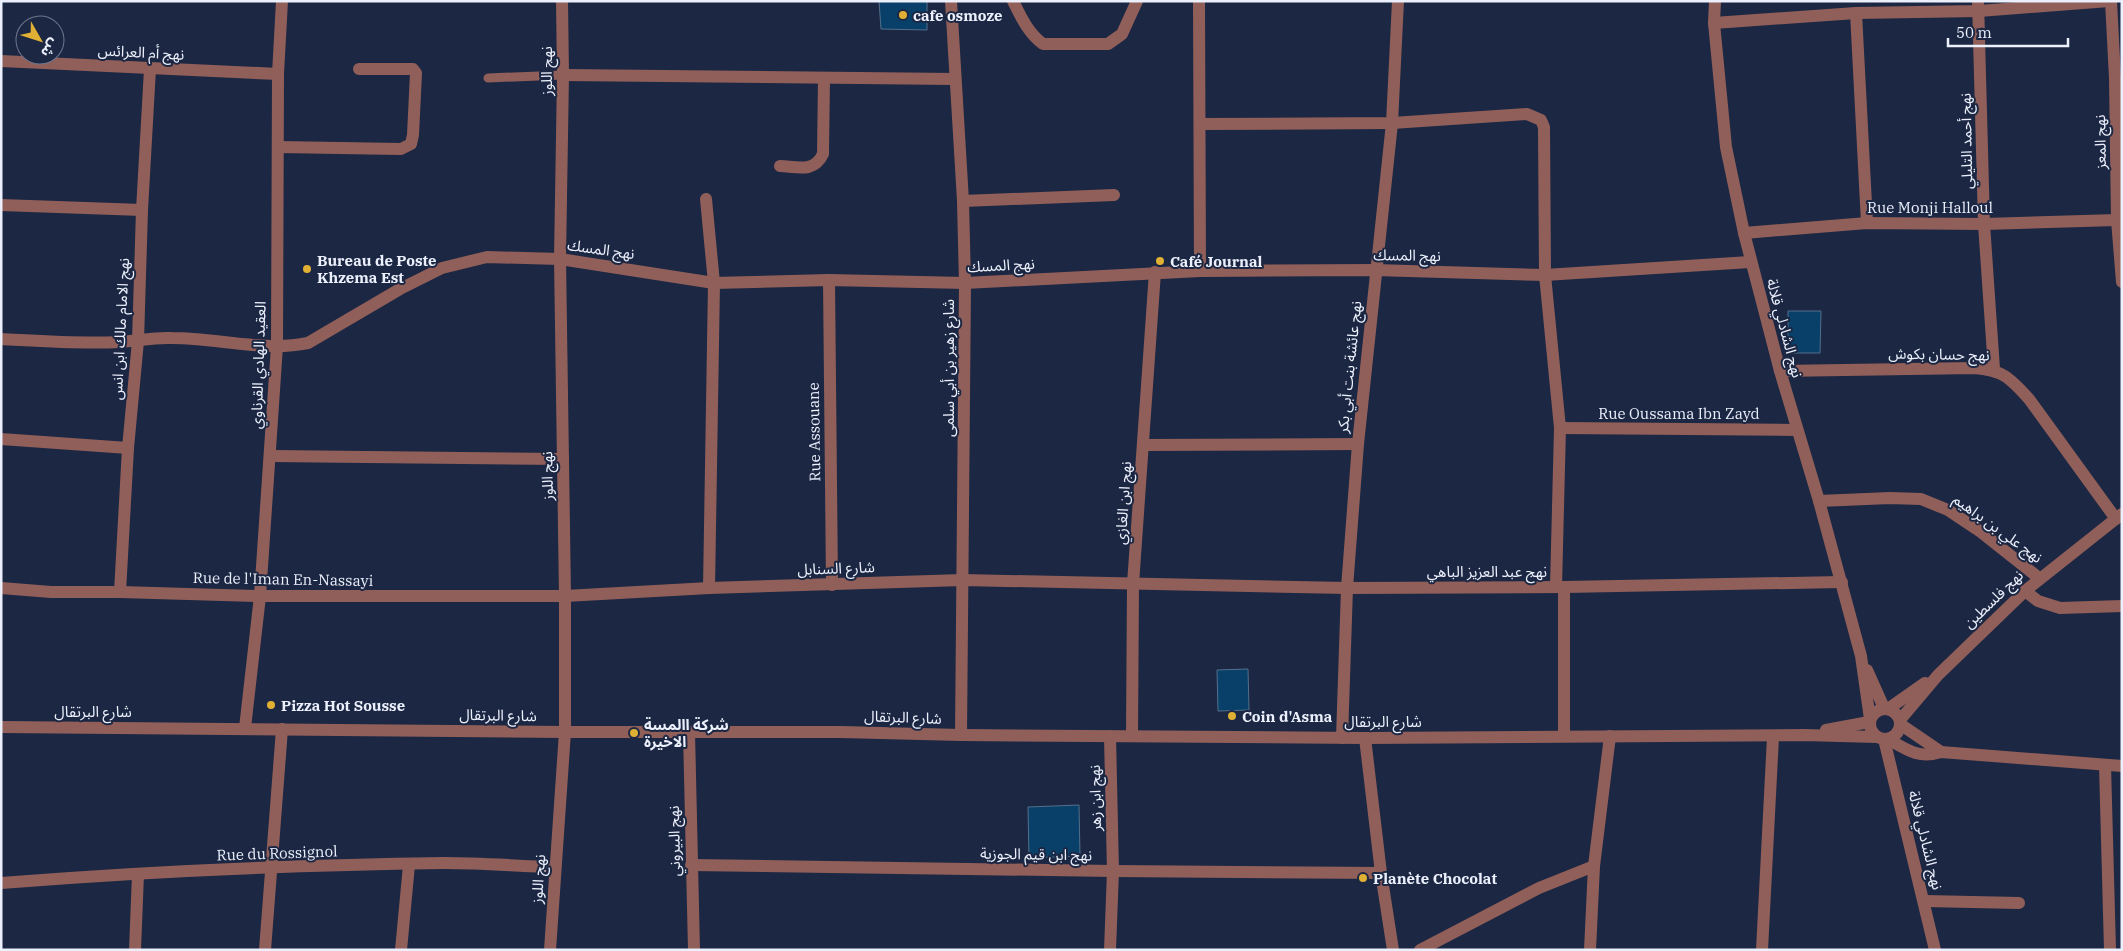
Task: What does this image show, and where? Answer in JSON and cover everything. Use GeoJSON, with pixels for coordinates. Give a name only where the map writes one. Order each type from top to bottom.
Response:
{"type":"FeatureCollection","features":[{"type":"Feature","properties":{"kind":"street","name":"العقيد الهادي القرناوي"},"geometry":{"type":"LineString","coordinates":[[246,728],[260,596],[277,346],[278,74],[282,1]]}},
{"type":"Feature","properties":{"kind":"street","name":"نهج اللوز"},"geometry":{"type":"LineString","coordinates":[[550,950],[565,732],[560,259],[564,74],[562,1]]}},
{"type":"Feature","properties":{"kind":"street","name":"شارع زهير بن أبي سلمى"},"geometry":{"type":"LineString","coordinates":[[952,1],[955,79],[964,200],[961,735]]}},
{"type":"Feature","properties":{"kind":"street"},"geometry":{"type":"LineString","coordinates":[[1013,1],[1026,26],[1035,38],[1044,44],[1108,44],[1122,34],[1137,1]]}},
{"type":"Feature","properties":{"kind":"street"},"geometry":{"type":"LineString","coordinates":[[1199,1],[1200,271]]}},
{"type":"Feature","properties":{"kind":"street","name":"نهج عائشة بنت أبي بكر"},"geometry":{"type":"LineString","coordinates":[[1342,738],[1347,588],[1358,444],[1392,123],[1398,1]]}},
{"type":"Feature","properties":{"kind":"street","name":"نهج الشادلي قلالة"},"geometry":{"type":"LineString","coordinates":[[1715,1],[1714,23],[1726,147],[1750,262],[1842,582],[1861,656]]}},
{"type":"Feature","properties":{"kind":"street"},"geometry":{"type":"LineString","coordinates":[[1714,23],[1978,6],[2110,1]]}},
{"type":"Feature","properties":{"kind":"street","name":"نهج المعز"},"geometry":{"type":"LineString","coordinates":[[2110,1],[2118,78],[2117,220],[2122,282]]}},
{"type":"Feature","properties":{"kind":"street","name":"نهج أحمد التليلي"},"geometry":{"type":"LineString","coordinates":[[1978,6],[1984,224],[1994,369]]}},
{"type":"Feature","properties":{"kind":"street"},"geometry":{"type":"LineString","coordinates":[[1856,13],[1867,223]]}},
{"type":"Feature","properties":{"kind":"street","name":"نهج أم العرائس"},"geometry":{"type":"LineString","coordinates":[[1,61],[278,74]]}},
{"type":"Feature","properties":{"kind":"street","name":"نهج الامام مالك ابن انس"},"geometry":{"type":"LineString","coordinates":[[120,592],[128,448],[138,341],[142,210],[150,68]]}},
{"type":"Feature","properties":{"kind":"street"},"geometry":{"type":"LineString","coordinates":[[278,147],[402,149],[411,144],[416,73],[413,69],[359,69]]}},
{"type":"Feature","properties":{"kind":"street"},"geometry":{"type":"LineString","coordinates":[[564,74],[955,79]]}},
{"type":"Feature","properties":{"kind":"street"},"geometry":{"type":"LineString","coordinates":[[780,166],[811,168],[819,163],[822,154],[824,78]]}},
{"type":"Feature","properties":{"kind":"street"},"geometry":{"type":"LineString","coordinates":[[1200,124],[1392,123],[1527,114],[1541,120],[1544,127],[1545,274],[1560,428],[1560,587],[1564,736]]}},
{"type":"Feature","properties":{"kind":"street"},"geometry":{"type":"LineString","coordinates":[[964,200],[1114,195]]}},
{"type":"Feature","properties":{"kind":"street"},"geometry":{"type":"LineString","coordinates":[[706,198],[714,283],[709,588]]}},
{"type":"Feature","properties":{"kind":"street"},"geometry":{"type":"LineString","coordinates":[[1,205],[142,210]]}},
{"type":"Feature","properties":{"kind":"street","name":"Rue Monji Halloul"},"geometry":{"type":"LineString","coordinates":[[1744,233],[1867,223],[1984,224],[2117,220]]}},
{"type":"Feature","properties":{"kind":"street","name":"نهج المسك"},"geometry":{"type":"LineString","coordinates":[[1,339],[118,342],[151,338],[173,338],[277,346],[308,343],[442,268],[487,256],[560,259],[714,283],[829,280],[965,283],[1200,271],[1375,270],[1545,274],[1750,262]]}},
{"type":"Feature","properties":{"kind":"street","name":"نهج ابن الغازي"},"geometry":{"type":"LineString","coordinates":[[1132,736],[1133,584],[1155,272]]}},
{"type":"Feature","properties":{"kind":"street","name":"Rue Assouane"},"geometry":{"type":"LineString","coordinates":[[829,280],[832,585]]}},
{"type":"Feature","properties":{"kind":"street","name":"نهج حسان بكوش"},"geometry":{"type":"LineString","coordinates":[[1780,371],[1994,369],[2013,382],[2029,399],[2119,517]]}},
{"type":"Feature","properties":{"kind":"street","name":"Rue Oussama Ibn Zayd"},"geometry":{"type":"LineString","coordinates":[[1560,428],[1797,430]]}},
{"type":"Feature","properties":{"kind":"street"},"geometry":{"type":"LineString","coordinates":[[1,439],[128,448]]}},
{"type":"Feature","properties":{"kind":"street"},"geometry":{"type":"LineString","coordinates":[[1144,445],[1358,444]]}},
{"type":"Feature","properties":{"kind":"street"},"geometry":{"type":"LineString","coordinates":[[270,456],[563,458]]}},
{"type":"Feature","properties":{"kind":"street","name":"نهج علي بن براهيم"},"geometry":{"type":"LineString","coordinates":[[1819,501],[1890,498],[1921,499],[1948,510],[1981,532],[2040,578]]}},
{"type":"Feature","properties":{"kind":"street","name":"نهج فلسطين"},"geometry":{"type":"LineString","coordinates":[[1900,722],[1938,675],[2025,591],[2119,517]]}},
{"type":"Feature","properties":{"kind":"street","name":"شارع السنابل"},"geometry":{"type":"LineString","coordinates":[[565,596],[709,588],[963,580],[1133,584]]}},
{"type":"Feature","properties":{"kind":"street","name":"نهج عبد العزيز الباهي"},"geometry":{"type":"LineString","coordinates":[[1133,584],[1347,588],[1560,587],[1842,582]]}},
{"type":"Feature","properties":{"kind":"street","name":"Rue de l'Iman En-Nassayi"},"geometry":{"type":"LineString","coordinates":[[1,588],[51,592],[260,596],[565,596]]}},
{"type":"Feature","properties":{"kind":"street"},"geometry":{"type":"LineString","coordinates":[[2025,591],[2038,602],[2060,608],[2122,606]]}},
{"type":"Feature","properties":{"kind":"street"},"geometry":{"type":"LineString","coordinates":[[1861,656],[1886,708],[1895,713],[1900,722],[1941,752]]}},
{"type":"Feature","properties":{"kind":"street"},"geometry":{"type":"LineString","coordinates":[[1861,656],[1871,731],[1883,739],[1926,755],[1941,752],[2122,766]]}},
{"type":"Feature","properties":{"kind":"street","name":"نهج فلسطين"},"geometry":{"type":"LineString","coordinates":[[1886,708],[1938,675]]}},
{"type":"Feature","properties":{"kind":"street"},"geometry":{"type":"LineString","coordinates":[[1870,720],[1876,711],[1886,708]]}},
{"type":"Feature","properties":{"kind":"street","name":"شارع البرتقال"},"geometry":{"type":"LineString","coordinates":[[1804,735],[1870,720]]}},
{"type":"Feature","properties":{"kind":"street"},"geometry":{"type":"LineString","coordinates":[[1883,739],[1897,733],[1900,722]]}},
{"type":"Feature","properties":{"kind":"street","name":"شارع البرتقال"},"geometry":{"type":"LineString","coordinates":[[1,727],[565,732],[841,732],[961,735],[1342,738],[1772,737],[1804,735],[1883,739]]}},
{"type":"Feature","properties":{"kind":"street"},"geometry":{"type":"LineString","coordinates":[[265,950],[282,729]]}},
{"type":"Feature","properties":{"kind":"street","name":"نهج البيروني"},"geometry":{"type":"LineString","coordinates":[[689,732],[694,950]]}},
{"type":"Feature","properties":{"kind":"street","name":"نهج ابن زهر"},"geometry":{"type":"LineString","coordinates":[[1110,736],[1113,871],[1110,950]]}},
{"type":"Feature","properties":{"kind":"street"},"geometry":{"type":"LineString","coordinates":[[1590,950],[1594,866],[1610,736]]}},
{"type":"Feature","properties":{"kind":"street"},"geometry":{"type":"LineString","coordinates":[[1762,950],[1772,737]]}},
{"type":"Feature","properties":{"kind":"street"},"geometry":{"type":"LineString","coordinates":[[1365,738],[1381,873],[1393,950]]}},
{"type":"Feature","properties":{"kind":"street","name":"نهج الشادلي قلالة"},"geometry":{"type":"LineString","coordinates":[[1883,739],[1935,950]]}},
{"type":"Feature","properties":{"kind":"street"},"geometry":{"type":"LineString","coordinates":[[2106,765],[2110,950]]}},
{"type":"Feature","properties":{"kind":"street","name":"Rue du Rossignol"},"geometry":{"type":"LineString","coordinates":[[1,883],[272,868],[447,863],[555,867]]}},
{"type":"Feature","properties":{"kind":"street"},"geometry":{"type":"LineString","coordinates":[[402,950],[409,865]]}},
{"type":"Feature","properties":{"kind":"street","name":"نهج ابن قيم الجوزية"},"geometry":{"type":"LineString","coordinates":[[691,865],[1381,873]]}},
{"type":"Feature","properties":{"kind":"street"},"geometry":{"type":"LineString","coordinates":[[1420,950],[1540,888],[1594,866]]}},
{"type":"Feature","properties":{"kind":"street"},"geometry":{"type":"LineString","coordinates":[[135,950],[138,874]]}},
{"type":"Feature","properties":{"kind":"street"},"geometry":{"type":"LineString","coordinates":[[1924,901],[2019,903]]}},
{"type":"Feature","properties":{"kind":"lane"},"geometry":{"type":"LineString","coordinates":[[488,78],[564,74]]}},
{"type":"Feature","properties":{"kind":"building","name":"cafe osmoze"},"geometry":{"type":"Polygon","coordinates":[[[879,1],[927,1],[927,30],[881,29],[879,1]]]}},
{"type":"Feature","properties":{"kind":"building"},"geometry":{"type":"Polygon","coordinates":[[[1788,311],[1821,311],[1820,353],[1788,353],[1788,311]]]}},
{"type":"Feature","properties":{"kind":"building"},"geometry":{"type":"Polygon","coordinates":[[[1248,669],[1249,710],[1218,711],[1217,670],[1248,669]]]}},
{"type":"Feature","properties":{"kind":"building"},"geometry":{"type":"Polygon","coordinates":[[[1079,805],[1080,856],[1029,858],[1028,807],[1079,805]]]}},
{"type":"Feature","properties":{"kind":"place","name":"cafe osmoze"},"geometry":{"type":"Point","coordinates":[903,15]}},
{"type":"Feature","properties":{"kind":"place","name":"Café Journal"},"geometry":{"type":"Point","coordinates":[1160,261]}},
{"type":"Feature","properties":{"kind":"place","name":"Bureau de Poste Khzema Est"},"geometry":{"type":"Point","coordinates":[307,269]}},
{"type":"Feature","properties":{"kind":"place","name":"Pizza Hot Sousse"},"geometry":{"type":"Point","coordinates":[271,705]}},
{"type":"Feature","properties":{"kind":"place","name":"Coin d'Asma"},"geometry":{"type":"Point","coordinates":[1232,716]}},
{"type":"Feature","properties":{"kind":"place","name":"شركة االمسة الاخيرة"},"geometry":{"type":"Point","coordinates":[634,733]}},
{"type":"Feature","properties":{"kind":"place","name":"Planète Chocolat"},"geometry":{"type":"Point","coordinates":[1363,878]}}]}
